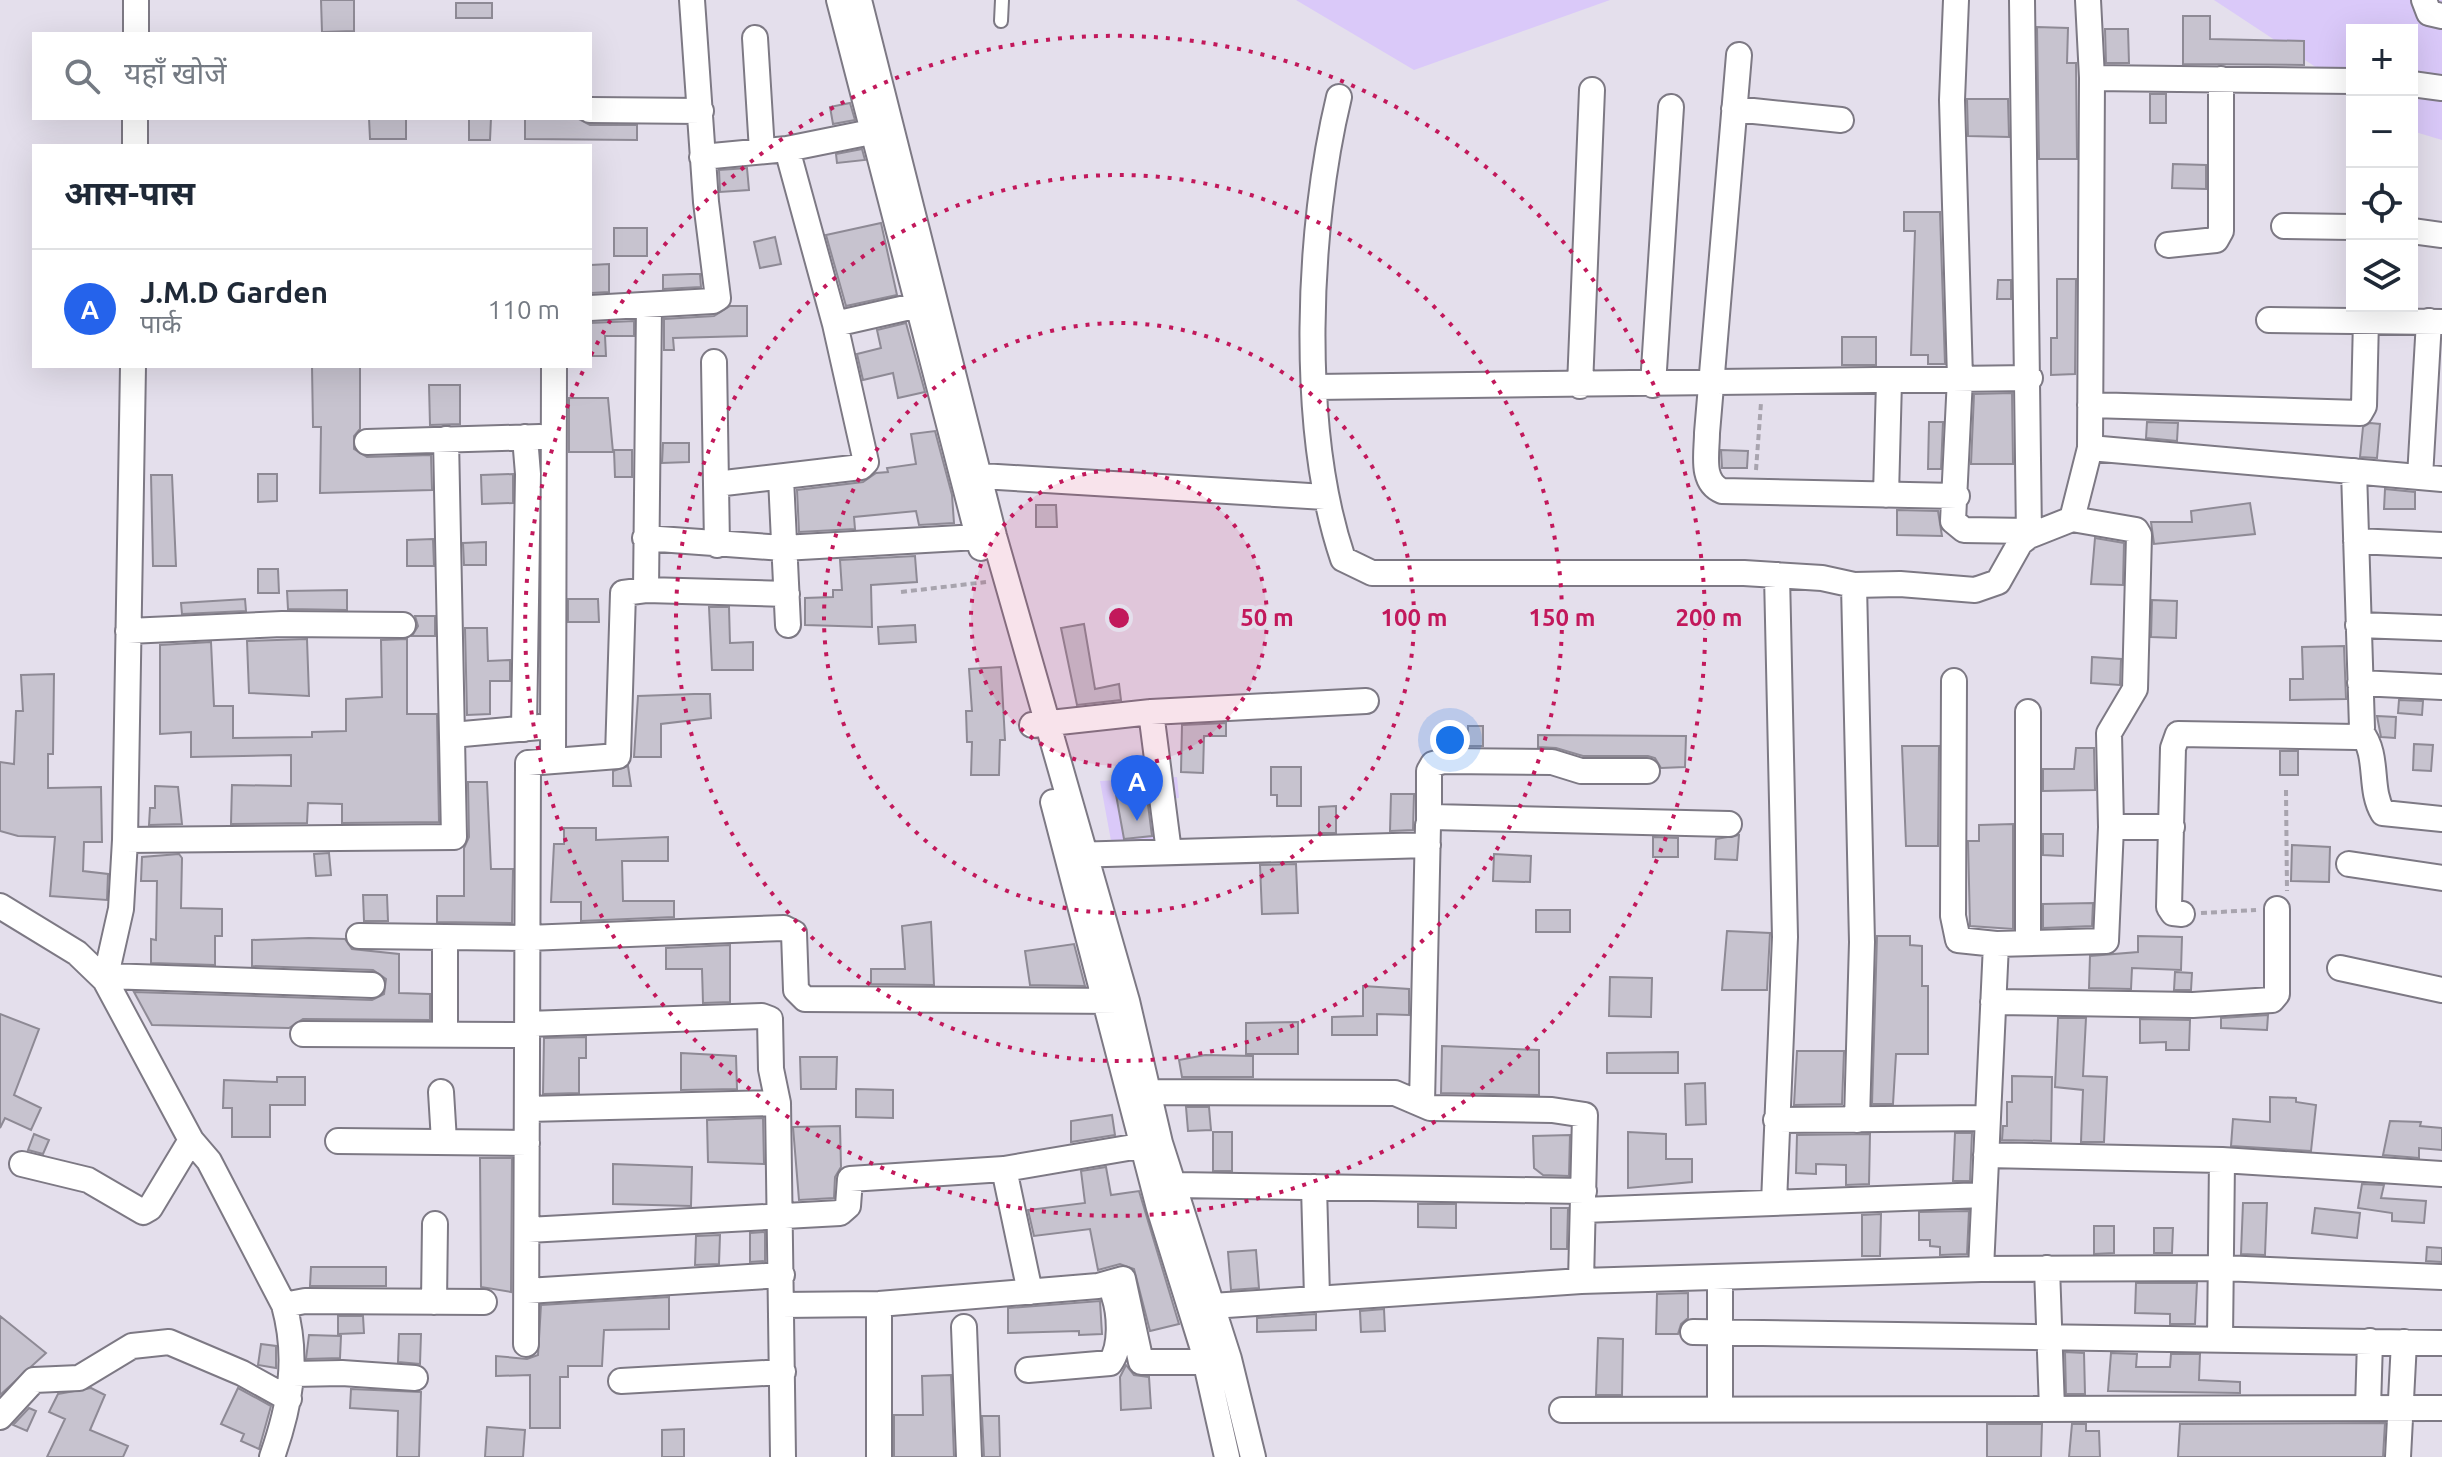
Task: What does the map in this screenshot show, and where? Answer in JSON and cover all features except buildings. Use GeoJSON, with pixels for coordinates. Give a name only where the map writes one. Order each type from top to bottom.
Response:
{"type":"FeatureCollection","features":[{"type":"Feature","properties":{"kind":"street"},"geometry":{"type":"LineString","coordinates":[[136,0],[136,32]]}},
{"type":"Feature","properties":{"kind":"street"},"geometry":{"type":"LineString","coordinates":[[592,308],[718,298],[702,157],[692,0]]}},
{"type":"Feature","properties":{"kind":"street"},"geometry":{"type":"LineString","coordinates":[[839,0],[883,130]]}},
{"type":"Feature","properties":{"kind":"street"},"geometry":{"type":"LineString","coordinates":[[859,0],[883,130],[926,304],[970,474],[994,536],[1038,724]]}},
{"type":"Feature","properties":{"kind":"street"},"geometry":{"type":"LineString","coordinates":[[1954,681],[1954,933],[1962,943],[2106,941],[2111,827],[2110,731],[2134,695],[2139,535],[2136,530],[2072,519],[2029,534],[1958,528],[1953,521],[1957,496],[1960,378],[1952,100],[1956,0]]}},
{"type":"Feature","properties":{"kind":"street"},"geometry":{"type":"LineString","coordinates":[[1339,97],[1325,152],[1314,291],[1315,387],[1325,497],[1343,559],[1372,573],[1777,575],[1854,585],[1900,584],[1975,590],[1998,582],[2020,543],[2029,534],[2030,378],[2022,0]]}},
{"type":"Feature","properties":{"kind":"street"},"geometry":{"type":"LineString","coordinates":[[2072,519],[2090,448],[2092,78],[2088,0]]}},
{"type":"Feature","properties":{"kind":"street"},"geometry":{"type":"LineString","coordinates":[[2424,0],[2429,13],[2442,16]]}},
{"type":"Feature","properties":{"kind":"street"},"geometry":{"type":"LineString","coordinates":[[755,38],[762,151]]}},
{"type":"Feature","properties":{"kind":"street"},"geometry":{"type":"LineString","coordinates":[[1739,55],[1707,433],[1708,478],[1711,485],[1722,491],[1957,496]]}},
{"type":"Feature","properties":{"kind":"street"},"geometry":{"type":"LineString","coordinates":[[2092,78],[2346,81]]}},
{"type":"Feature","properties":{"kind":"street"},"geometry":{"type":"LineString","coordinates":[[2168,245],[2216,240],[2221,231],[2221,79]]}},
{"type":"Feature","properties":{"kind":"street"},"geometry":{"type":"LineString","coordinates":[[2418,85],[2442,88]]}},
{"type":"Feature","properties":{"kind":"street"},"geometry":{"type":"LineString","coordinates":[[1580,386],[1592,90]]}},
{"type":"Feature","properties":{"kind":"street"},"geometry":{"type":"LineString","coordinates":[[1653,385],[1671,107]]}},
{"type":"Feature","properties":{"kind":"street"},"geometry":{"type":"LineString","coordinates":[[1734,109],[1841,120]]}},
{"type":"Feature","properties":{"kind":"street"},"geometry":{"type":"LineString","coordinates":[[592,110],[701,111]]}},
{"type":"Feature","properties":{"kind":"street"},"geometry":{"type":"LineString","coordinates":[[135,120],[135,144]]}},
{"type":"Feature","properties":{"kind":"street"},"geometry":{"type":"LineString","coordinates":[[702,157],[787,149],[883,130]]}},
{"type":"Feature","properties":{"kind":"street"},"geometry":{"type":"LineString","coordinates":[[716,484],[861,467],[866,462],[835,324],[787,149]]}},
{"type":"Feature","properties":{"kind":"street"},"geometry":{"type":"LineString","coordinates":[[2284,226],[2346,227]]}},
{"type":"Feature","properties":{"kind":"street"},"geometry":{"type":"LineString","coordinates":[[2418,232],[2442,235]]}},
{"type":"Feature","properties":{"kind":"street"},"geometry":{"type":"LineString","coordinates":[[835,324],[926,304]]}},
{"type":"Feature","properties":{"kind":"street"},"geometry":{"type":"LineString","coordinates":[[646,590],[649,305]]}},
{"type":"Feature","properties":{"kind":"street"},"geometry":{"type":"LineString","coordinates":[[2090,405],[2360,413],[2364,406],[2366,319]]}},
{"type":"Feature","properties":{"kind":"street"},"geometry":{"type":"LineString","coordinates":[[2090,448],[2431,478],[2436,321],[2269,320]]}},
{"type":"Feature","properties":{"kind":"street"},"geometry":{"type":"LineString","coordinates":[[714,362],[717,545]]}},
{"type":"Feature","properties":{"kind":"street"},"geometry":{"type":"LineString","coordinates":[[105,978],[121,909],[125,840],[133,368]]}},
{"type":"Feature","properties":{"kind":"street"},"geometry":{"type":"LineString","coordinates":[[553,759],[554,368]]}},
{"type":"Feature","properties":{"kind":"street"},"geometry":{"type":"LineString","coordinates":[[1315,387],[2030,378]]}},
{"type":"Feature","properties":{"kind":"street"},"geometry":{"type":"LineString","coordinates":[[1886,495],[1889,381]]}},
{"type":"Feature","properties":{"kind":"street"},"geometry":{"type":"LineString","coordinates":[[524,729],[528,474],[525,437]]}},
{"type":"Feature","properties":{"kind":"street"},"geometry":{"type":"LineString","coordinates":[[367,442],[554,437]]}},
{"type":"Feature","properties":{"kind":"street"},"geometry":{"type":"LineString","coordinates":[[125,840],[454,837],[446,439]]}},
{"type":"Feature","properties":{"kind":"street"},"geometry":{"type":"LineString","coordinates":[[2354,471],[2361,732],[2372,749],[2378,804],[2383,813],[2442,819]]}},
{"type":"Feature","properties":{"kind":"street"},"geometry":{"type":"LineString","coordinates":[[970,474],[1325,497]]}},
{"type":"Feature","properties":{"kind":"street"},"geometry":{"type":"LineString","coordinates":[[970,474],[978,537],[1038,724],[1116,1001],[1227,1457]]}},
{"type":"Feature","properties":{"kind":"street"},"geometry":{"type":"LineString","coordinates":[[781,478],[788,625]]}},
{"type":"Feature","properties":{"kind":"street"},"geometry":{"type":"LineString","coordinates":[[645,538],[783,548],[978,537]]}},
{"type":"Feature","properties":{"kind":"street"},"geometry":{"type":"LineString","coordinates":[[2356,541],[2442,545]]}},
{"type":"Feature","properties":{"kind":"street"},"geometry":{"type":"LineString","coordinates":[[1774,1203],[1785,937],[1777,575]]}},
{"type":"Feature","properties":{"kind":"street"},"geometry":{"type":"LineString","coordinates":[[1854,585],[1862,942],[1857,1120]]}},
{"type":"Feature","properties":{"kind":"street"},"geometry":{"type":"LineString","coordinates":[[526,1344],[528,766],[534,761],[618,756],[622,596],[628,591],[787,594]]}},
{"type":"Feature","properties":{"kind":"street"},"geometry":{"type":"LineString","coordinates":[[128,631],[282,624],[403,625]]}},
{"type":"Feature","properties":{"kind":"street"},"geometry":{"type":"LineString","coordinates":[[2358,625],[2442,628]]}},
{"type":"Feature","properties":{"kind":"street"},"geometry":{"type":"LineString","coordinates":[[2360,683],[2442,687]]}},
{"type":"Feature","properties":{"kind":"street"},"geometry":{"type":"LineString","coordinates":[[1038,724],[1151,712],[1366,701]]}},
{"type":"Feature","properties":{"kind":"street"},"geometry":{"type":"LineString","coordinates":[[1151,712],[1169,852]]}},
{"type":"Feature","properties":{"kind":"street"},"geometry":{"type":"LineString","coordinates":[[2028,712],[2028,942]]}},
{"type":"Feature","properties":{"kind":"street"},"geometry":{"type":"LineString","coordinates":[[452,735],[555,726]]}},
{"type":"Feature","properties":{"kind":"street"},"geometry":{"type":"LineString","coordinates":[[2182,914],[2173,913],[2169,907],[2173,748],[2178,734],[2356,737],[2361,732]]}},
{"type":"Feature","properties":{"kind":"street"},"geometry":{"type":"LineString","coordinates":[[1422,1103],[1429,771],[1433,764],[1444,761],[1552,762],[1581,771],[1647,771]]}},
{"type":"Feature","properties":{"kind":"street"},"geometry":{"type":"LineString","coordinates":[[1429,820],[1436,815],[1729,824]]}},
{"type":"Feature","properties":{"kind":"street"},"geometry":{"type":"LineString","coordinates":[[2111,827],[2172,827]]}},
{"type":"Feature","properties":{"kind":"street"},"geometry":{"type":"LineString","coordinates":[[1076,855],[1428,845]]}},
{"type":"Feature","properties":{"kind":"street"},"geometry":{"type":"LineString","coordinates":[[2349,864],[2442,878]]}},
{"type":"Feature","properties":{"kind":"street"},"geometry":{"type":"LineString","coordinates":[[0,906],[77,953],[105,978],[191,1140],[209,1161],[284,1305],[290,1325],[293,1374],[272,1457]]}},
{"type":"Feature","properties":{"kind":"street"},"geometry":{"type":"LineString","coordinates":[[1993,1002],[2193,1005],[2272,1000],[2277,994],[2277,909]]}},
{"type":"Feature","properties":{"kind":"street"},"geometry":{"type":"LineString","coordinates":[[359,936],[527,938],[784,928],[794,933],[796,990],[805,999],[1116,1001]]}},
{"type":"Feature","properties":{"kind":"street"},"geometry":{"type":"LineString","coordinates":[[445,937],[445,1032]]}},
{"type":"Feature","properties":{"kind":"street"},"geometry":{"type":"LineString","coordinates":[[1981,1269],[1996,944]]}},
{"type":"Feature","properties":{"kind":"street"},"geometry":{"type":"LineString","coordinates":[[2340,968],[2442,990]]}},
{"type":"Feature","properties":{"kind":"street"},"geometry":{"type":"LineString","coordinates":[[105,978],[372,985]]}},
{"type":"Feature","properties":{"kind":"street"},"geometry":{"type":"LineString","coordinates":[[1116,1001],[1147,1092],[1151,1144],[1176,1185],[1212,1306],[1249,1456]]}},
{"type":"Feature","properties":{"kind":"street"},"geometry":{"type":"LineString","coordinates":[[303,1034],[445,1032],[768,1017],[771,1069],[778,1103],[783,1457]]}},
{"type":"Feature","properties":{"kind":"street"},"geometry":{"type":"LineString","coordinates":[[441,1092],[444,1141]]}},
{"type":"Feature","properties":{"kind":"street"},"geometry":{"type":"LineString","coordinates":[[1147,1092],[1395,1093],[1430,1108],[1552,1110],[1585,1115],[1581,1281]]}},
{"type":"Feature","properties":{"kind":"street"},"geometry":{"type":"LineString","coordinates":[[527,1109],[778,1103]]}},
{"type":"Feature","properties":{"kind":"street"},"geometry":{"type":"LineString","coordinates":[[1776,1120],[1988,1118]]}},
{"type":"Feature","properties":{"kind":"street"},"geometry":{"type":"LineString","coordinates":[[22,1164],[88,1180],[143,1212],[150,1208],[191,1140]]}},
{"type":"Feature","properties":{"kind":"street"},"geometry":{"type":"LineString","coordinates":[[338,1141],[527,1143]]}},
{"type":"Feature","properties":{"kind":"street"},"geometry":{"type":"LineString","coordinates":[[528,1230],[843,1212],[848,1206],[850,1179],[1004,1169],[1151,1144]]}},
{"type":"Feature","properties":{"kind":"street"},"geometry":{"type":"LineString","coordinates":[[1986,1155],[2222,1160],[2442,1174]]}},
{"type":"Feature","properties":{"kind":"street"},"geometry":{"type":"LineString","coordinates":[[2220,1339],[2222,1160]]}},
{"type":"Feature","properties":{"kind":"street"},"geometry":{"type":"LineString","coordinates":[[1004,1169],[1030,1292]]}},
{"type":"Feature","properties":{"kind":"street"},"geometry":{"type":"LineString","coordinates":[[1176,1185],[1314,1187],[1583,1201],[1774,1203],[1984,1195]]}},
{"type":"Feature","properties":{"kind":"street"},"geometry":{"type":"LineString","coordinates":[[1314,1187],[1317,1297]]}},
{"type":"Feature","properties":{"kind":"street"},"geometry":{"type":"LineString","coordinates":[[434,1302],[435,1224]]}},
{"type":"Feature","properties":{"kind":"street"},"geometry":{"type":"LineString","coordinates":[[2047,1268],[2052,1409]]}},
{"type":"Feature","properties":{"kind":"street"},"geometry":{"type":"LineString","coordinates":[[1212,1306],[1581,1281],[1981,1269],[2221,1268],[2442,1277]]}},
{"type":"Feature","properties":{"kind":"street"},"geometry":{"type":"LineString","coordinates":[[527,1291],[782,1275]]}},
{"type":"Feature","properties":{"kind":"street"},"geometry":{"type":"LineString","coordinates":[[1720,1279],[1720,1409]]}},
{"type":"Feature","properties":{"kind":"street"},"geometry":{"type":"LineString","coordinates":[[781,1305],[879,1304],[1030,1292],[1126,1280],[1141,1362],[1206,1362]]}},
{"type":"Feature","properties":{"kind":"street"},"geometry":{"type":"LineString","coordinates":[[1028,1370],[1112,1360],[1118,1316],[1109,1283]]}},
{"type":"Feature","properties":{"kind":"street"},"geometry":{"type":"LineString","coordinates":[[284,1305],[305,1301],[484,1302]]}},
{"type":"Feature","properties":{"kind":"street"},"geometry":{"type":"LineString","coordinates":[[879,1304],[879,1457]]}},
{"type":"Feature","properties":{"kind":"street"},"geometry":{"type":"LineString","coordinates":[[964,1327],[969,1457]]}},
{"type":"Feature","properties":{"kind":"street"},"geometry":{"type":"LineString","coordinates":[[1693,1332],[2442,1343]]}},
{"type":"Feature","properties":{"kind":"street"},"geometry":{"type":"LineString","coordinates":[[2368,1408],[2370,1341]]}},
{"type":"Feature","properties":{"kind":"street"},"geometry":{"type":"LineString","coordinates":[[0,1417],[34,1380],[83,1377],[132,1346],[155,1342],[180,1344],[289,1399]]}},
{"type":"Feature","properties":{"kind":"street"},"geometry":{"type":"LineString","coordinates":[[2398,1457],[2404,1342]]}},
{"type":"Feature","properties":{"kind":"street"},"geometry":{"type":"LineString","coordinates":[[621,1381],[783,1372]]}},
{"type":"Feature","properties":{"kind":"street"},"geometry":{"type":"LineString","coordinates":[[293,1374],[342,1373],[415,1378]]}},
{"type":"Feature","properties":{"kind":"street"},"geometry":{"type":"LineString","coordinates":[[1562,1410],[2442,1408]]}},
{"type":"Feature","properties":{"kind":"lane"},"geometry":{"type":"LineString","coordinates":[[1001,21],[1002,0]]}},
{"type":"Feature","properties":{"kind":"path"},"geometry":{"type":"LineString","coordinates":[[1756,492],[1762,398]]}},
{"type":"Feature","properties":{"kind":"path"},"geometry":{"type":"LineString","coordinates":[[901,592],[991,582]]}},
{"type":"Feature","properties":{"kind":"path"},"geometry":{"type":"LineString","coordinates":[[2182,914],[2287,909],[2286,790]]}},
{"type":"Feature","properties":{"kind":"shaded area"},"geometry":{"type":"Polygon","coordinates":[[[1296,0],[1610,0],[1414,70],[1296,0]]]}},
{"type":"Feature","properties":{"kind":"shaded area"},"geometry":{"type":"Polygon","coordinates":[[[2214,0],[2442,0],[2442,140],[2418,133],[2418,24],[2346,24],[2346,87],[2214,0]]]}},
{"type":"Feature","properties":{"kind":"shaded area"},"geometry":{"type":"Polygon","coordinates":[[[1177,777],[1179,798],[1165,799],[1168,842],[1112,846],[1100,781],[1177,777]]]}},
{"type":"Feature","properties":{"kind":"place","name":"J.M.D Garden"},"geometry":{"type":"Point","coordinates":[1137,821]}}]}
